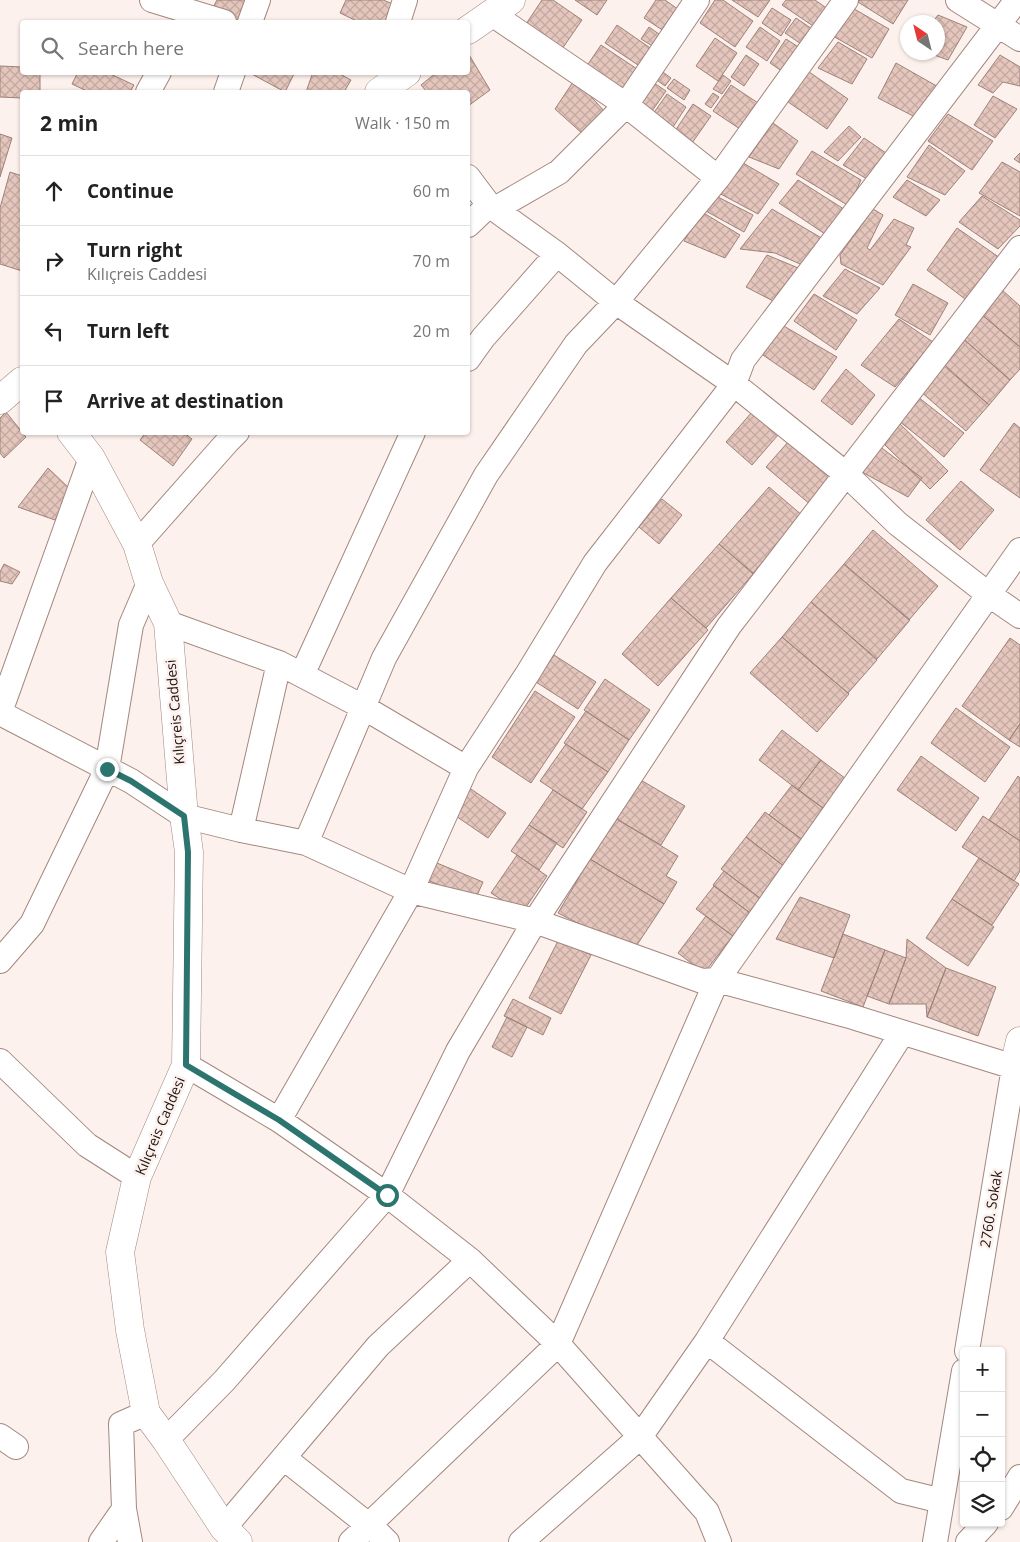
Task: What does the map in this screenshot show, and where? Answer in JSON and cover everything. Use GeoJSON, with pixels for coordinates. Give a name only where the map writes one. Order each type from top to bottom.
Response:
{"type":"FeatureCollection","features":[{"type":"Feature","properties":{"kind":"street"},"geometry":{"type":"LineString","coordinates":[[152,0],[218,20]]}},
{"type":"Feature","properties":{"kind":"street"},"geometry":{"type":"LineString","coordinates":[[251,20],[258,0]]}},
{"type":"Feature","properties":{"kind":"street"},"geometry":{"type":"LineString","coordinates":[[399,20],[405,0]]}},
{"type":"Feature","properties":{"kind":"street"},"geometry":{"type":"LineString","coordinates":[[470,224],[492,207],[559,172],[626,105],[697,0]]}},
{"type":"Feature","properties":{"kind":"street"},"geometry":{"type":"LineString","coordinates":[[306,843],[384,658],[486,475],[576,344],[616,302],[718,178],[846,0]]}},
{"type":"Feature","properties":{"kind":"street"},"geometry":{"type":"LineString","coordinates":[[958,0],[1020,39]]}},
{"type":"Feature","properties":{"kind":"street"},"geometry":{"type":"LineString","coordinates":[[279,1120],[411,891],[466,768],[528,673],[595,562],[734,384],[743,360],[1017,0]]}},
{"type":"Feature","properties":{"kind":"street"},"geometry":{"type":"LineString","coordinates":[[470,29],[502,7],[718,178]]}},
{"type":"Feature","properties":{"kind":"street"},"geometry":{"type":"LineString","coordinates":[[149,90],[156,75]]}},
{"type":"Feature","properties":{"kind":"street"},"geometry":{"type":"LineString","coordinates":[[227,90],[232,75]]}},
{"type":"Feature","properties":{"kind":"street"},"geometry":{"type":"LineString","coordinates":[[470,180],[492,207],[556,254],[616,302],[734,384],[847,475],[898,524],[988,594],[1020,616]]}},
{"type":"Feature","properties":{"kind":"street"},"geometry":{"type":"LineString","coordinates":[[166,1440],[224,1381],[387,1195],[458,1051],[535,921],[729,626],[1020,248]]}},
{"type":"Feature","properties":{"kind":"street"},"geometry":{"type":"LineString","coordinates":[[470,356],[483,338],[556,254]]}},
{"type":"Feature","properties":{"kind":"street"},"geometry":{"type":"LineString","coordinates":[[0,400],[20,383]]}},
{"type":"Feature","properties":{"kind":"street","name":"Kılıçreis Caddesi"},"geometry":{"type":"LineString","coordinates":[[73,435],[91,458],[137,544],[149,583],[168,623],[188,852],[186,1065],[137,1177],[120,1252],[130,1330],[146,1413],[231,1535]]}},
{"type":"Feature","properties":{"kind":"street"},"geometry":{"type":"LineString","coordinates":[[137,544],[234,435]]}},
{"type":"Feature","properties":{"kind":"street"},"geometry":{"type":"LineString","coordinates":[[302,675],[412,435]]}},
{"type":"Feature","properties":{"kind":"street"},"geometry":{"type":"LineString","coordinates":[[91,458],[0,713],[131,781],[184,816],[306,843],[411,891],[535,921],[702,981],[717,980],[853,1017],[1014,1067],[1020,1041]]}},
{"type":"Feature","properties":{"kind":"street"},"geometry":{"type":"LineString","coordinates":[[351,1542],[558,1344],[717,980],[1020,550]]}},
{"type":"Feature","properties":{"kind":"street"},"geometry":{"type":"LineString","coordinates":[[0,961],[32,924],[107,769],[131,625],[149,583]]}},
{"type":"Feature","properties":{"kind":"street"},"geometry":{"type":"LineString","coordinates":[[168,623],[279,663],[363,707],[466,768]]}},
{"type":"Feature","properties":{"kind":"street"},"geometry":{"type":"LineString","coordinates":[[241,830],[279,663]]}},
{"type":"Feature","properties":{"kind":"street"},"geometry":{"type":"LineString","coordinates":[[521,1542],[640,1437],[707,1341],[902,1033]]}},
{"type":"Feature","properties":{"kind":"street"},"geometry":{"type":"LineString","coordinates":[[0,1061],[87,1145],[137,1177]]}},
{"type":"Feature","properties":{"kind":"street"},"geometry":{"type":"LineString","coordinates":[[186,1065],[279,1120],[387,1195],[470,1260],[558,1344],[707,1512],[719,1542]]}},
{"type":"Feature","properties":{"kind":"street","name":"2760. Sokak"},"geometry":{"type":"LineString","coordinates":[[968,1347],[1014,1067]]}},
{"type":"Feature","properties":{"kind":"street"},"geometry":{"type":"LineString","coordinates":[[231,1535],[284,1458],[378,1346],[470,1260]]}},
{"type":"Feature","properties":{"kind":"street"},"geometry":{"type":"LineString","coordinates":[[707,1341],[901,1491],[942,1501]]}},
{"type":"Feature","properties":{"kind":"street"},"geometry":{"type":"LineString","coordinates":[[935,1542],[960,1392]]}},
{"type":"Feature","properties":{"kind":"street"},"geometry":{"type":"LineString","coordinates":[[130,1542],[124,1509],[121,1424],[146,1413]]}},
{"type":"Feature","properties":{"kind":"street"},"geometry":{"type":"LineString","coordinates":[[284,1458],[387,1542]]}},
{"type":"Feature","properties":{"kind":"street"},"geometry":{"type":"LineString","coordinates":[[1005,1501],[1020,1477]]}},
{"type":"Feature","properties":{"kind":"street"},"geometry":{"type":"LineString","coordinates":[[101,1542],[124,1509]]}},
{"type":"Feature","properties":{"kind":"street"},"geometry":{"type":"LineString","coordinates":[[968,1542],[982,1527]]}},
{"type":"Feature","properties":{"kind":"building"},"geometry":{"type":"Polygon","coordinates":[[[217,0],[251,0],[242,20],[236,20],[211,11],[217,0]]]}},
{"type":"Feature","properties":{"kind":"building"},"geometry":{"type":"Polygon","coordinates":[[[346,0],[383,0],[393,4],[389,20],[355,20],[340,13],[346,0]]]}},
{"type":"Feature","properties":{"kind":"building"},"geometry":{"type":"Polygon","coordinates":[[[542,0],[553,0],[582,20],[562,49],[526,24],[542,0]]]}},
{"type":"Feature","properties":{"kind":"building"},"geometry":{"type":"Polygon","coordinates":[[[575,0],[607,0],[597,15],[575,0]]]}},
{"type":"Feature","properties":{"kind":"building"},"geometry":{"type":"Polygon","coordinates":[[[656,0],[665,0],[682,12],[667,33],[644,18],[656,0]]]}},
{"type":"Feature","properties":{"kind":"building"},"geometry":{"type":"Polygon","coordinates":[[[715,0],[723,0],[753,21],[735,47],[700,23],[715,0]]]}},
{"type":"Feature","properties":{"kind":"building"},"geometry":{"type":"Polygon","coordinates":[[[732,0],[770,0],[758,17],[732,0]]]}},
{"type":"Feature","properties":{"kind":"building"},"geometry":{"type":"Polygon","coordinates":[[[786,0],[815,0],[832,12],[819,30],[782,5],[786,0]]]}},
{"type":"Feature","properties":{"kind":"building"},"geometry":{"type":"Polygon","coordinates":[[[860,0],[908,0],[893,24],[858,2],[860,0]]]}},
{"type":"Feature","properties":{"kind":"building"},"geometry":{"type":"Polygon","coordinates":[[[849,6],[889,29],[872,58],[831,35],[849,6]]]}},
{"type":"Feature","properties":{"kind":"building"},"geometry":{"type":"Polygon","coordinates":[[[772,8],[791,20],[781,36],[762,23],[772,8]]]}},
{"type":"Feature","properties":{"kind":"building"},"geometry":{"type":"Polygon","coordinates":[[[796,18],[818,33],[807,48],[785,33],[796,18]]]}},
{"type":"Feature","properties":{"kind":"building"},"geometry":{"type":"Polygon","coordinates":[[[945,18],[967,27],[948,60],[945,59],[945,18]]]}},
{"type":"Feature","properties":{"kind":"building"},"geometry":{"type":"Polygon","coordinates":[[[617,25],[656,52],[644,69],[605,43],[617,25]]]}},
{"type":"Feature","properties":{"kind":"building"},"geometry":{"type":"Polygon","coordinates":[[[649,27],[666,39],[659,50],[641,39],[649,27]]]}},
{"type":"Feature","properties":{"kind":"building"},"geometry":{"type":"Polygon","coordinates":[[[760,27],[780,41],[767,61],[746,47],[760,27]]]}},
{"type":"Feature","properties":{"kind":"building"},"geometry":{"type":"Polygon","coordinates":[[[715,38],[737,53],[718,81],[696,66],[715,38]]]}},
{"type":"Feature","properties":{"kind":"building"},"geometry":{"type":"Polygon","coordinates":[[[786,39],[803,50],[786,74],[770,63],[786,39]]]}},
{"type":"Feature","properties":{"kind":"building"},"geometry":{"type":"Polygon","coordinates":[[[838,42],[867,59],[852,84],[818,68],[838,42]]]}},
{"type":"Feature","properties":{"kind":"building"},"geometry":{"type":"Polygon","coordinates":[[[601,45],[640,71],[623,96],[584,70],[601,45]]]}},
{"type":"Feature","properties":{"kind":"building"},"geometry":{"type":"Polygon","coordinates":[[[746,55],[759,64],[744,86],[731,77],[746,55]]]}},
{"type":"Feature","properties":{"kind":"building"},"geometry":{"type":"Polygon","coordinates":[[[1000,55],[1020,67],[1020,86],[1003,82],[993,93],[978,85],[1000,55]]]}},
{"type":"Feature","properties":{"kind":"building"},"geometry":{"type":"Polygon","coordinates":[[[470,56],[490,90],[470,105],[470,90],[425,90],[421,85],[433,75],[470,75],[470,56]]]}},
{"type":"Feature","properties":{"kind":"building"},"geometry":{"type":"Polygon","coordinates":[[[896,63],[942,89],[917,118],[878,98],[896,63]]]}},
{"type":"Feature","properties":{"kind":"building"},"geometry":{"type":"Polygon","coordinates":[[[0,66],[20,67],[20,75],[40,75],[40,90],[20,90],[20,98],[0,97],[0,66]]]}},
{"type":"Feature","properties":{"kind":"building"},"geometry":{"type":"Polygon","coordinates":[[[802,67],[848,99],[827,129],[781,97],[802,67]]]}},
{"type":"Feature","properties":{"kind":"building"},"geometry":{"type":"Polygon","coordinates":[[[660,70],[671,78],[665,86],[654,78],[660,70]]]}},
{"type":"Feature","properties":{"kind":"building"},"geometry":{"type":"Polygon","coordinates":[[[76,75],[112,75],[134,85],[131,90],[85,90],[72,84],[76,75]]]}},
{"type":"Feature","properties":{"kind":"building"},"geometry":{"type":"Polygon","coordinates":[[[254,75],[294,75],[286,90],[281,90],[254,75]]]}},
{"type":"Feature","properties":{"kind":"building"},"geometry":{"type":"Polygon","coordinates":[[[312,75],[342,75],[351,80],[345,90],[307,90],[312,75]]]}},
{"type":"Feature","properties":{"kind":"building"},"geometry":{"type":"Polygon","coordinates":[[[723,75],[731,81],[722,94],[713,89],[723,75]]]}},
{"type":"Feature","properties":{"kind":"building"},"geometry":{"type":"Polygon","coordinates":[[[575,79],[605,112],[584,135],[555,109],[575,79]]]}},
{"type":"Feature","properties":{"kind":"building"},"geometry":{"type":"Polygon","coordinates":[[[674,79],[690,90],[684,100],[667,88],[674,79]]]}},
{"type":"Feature","properties":{"kind":"building"},"geometry":{"type":"Polygon","coordinates":[[[654,83],[666,91],[652,111],[640,102],[654,83]]]}},
{"type":"Feature","properties":{"kind":"building"},"geometry":{"type":"Polygon","coordinates":[[[731,85],[758,103],[740,129],[713,111],[731,85]]]}},
{"type":"Feature","properties":{"kind":"building"},"geometry":{"type":"Polygon","coordinates":[[[713,93],[719,97],[711,108],[705,104],[713,93]]]}},
{"type":"Feature","properties":{"kind":"building"},"geometry":{"type":"Polygon","coordinates":[[[667,94],[686,107],[673,127],[653,114],[667,94]]]}},
{"type":"Feature","properties":{"kind":"building"},"geometry":{"type":"Polygon","coordinates":[[[993,96],[1017,109],[995,138],[974,125],[993,96]]]}},
{"type":"Feature","properties":{"kind":"building"},"geometry":{"type":"Polygon","coordinates":[[[693,104],[711,116],[692,143],[675,131],[693,104]]]}},
{"type":"Feature","properties":{"kind":"building"},"geometry":{"type":"Polygon","coordinates":[[[948,114],[993,141],[972,170],[928,141],[948,114]]]}},
{"type":"Feature","properties":{"kind":"building"},"geometry":{"type":"Polygon","coordinates":[[[773,123],[798,141],[779,169],[749,157],[773,123]]]}},
{"type":"Feature","properties":{"kind":"building"},"geometry":{"type":"Polygon","coordinates":[[[849,126],[861,137],[838,161],[824,152],[849,126]]]}},
{"type":"Feature","properties":{"kind":"building"},"geometry":{"type":"Polygon","coordinates":[[[0,134],[12,138],[0,177],[0,134]]]}},
{"type":"Feature","properties":{"kind":"building"},"geometry":{"type":"Polygon","coordinates":[[[864,138],[886,153],[867,179],[843,165],[864,138]]]}},
{"type":"Feature","properties":{"kind":"building"},"geometry":{"type":"Polygon","coordinates":[[[929,145],[965,171],[945,195],[907,177],[929,145]]]}},
{"type":"Feature","properties":{"kind":"building"},"geometry":{"type":"Polygon","coordinates":[[[812,151],[861,180],[849,206],[796,174],[812,151]]]}},
{"type":"Feature","properties":{"kind":"building"},"geometry":{"type":"Polygon","coordinates":[[[1020,153],[1020,163],[1014,159],[1020,153]]]}},
{"type":"Feature","properties":{"kind":"building"},"geometry":{"type":"Polygon","coordinates":[[[738,160],[779,184],[758,214],[717,192],[738,160]]]}},
{"type":"Feature","properties":{"kind":"building"},"geometry":{"type":"Polygon","coordinates":[[[1002,162],[1020,172],[1020,216],[979,193],[1002,162]]]}},
{"type":"Feature","properties":{"kind":"building"},"geometry":{"type":"Polygon","coordinates":[[[10,172],[20,175],[20,270],[0,264],[0,208],[10,172]]]}},
{"type":"Feature","properties":{"kind":"building"},"geometry":{"type":"Polygon","coordinates":[[[798,180],[847,211],[825,234],[779,203],[798,180]]]}},
{"type":"Feature","properties":{"kind":"building"},"geometry":{"type":"Polygon","coordinates":[[[907,180],[940,200],[926,216],[893,197],[907,180]]]}},
{"type":"Feature","properties":{"kind":"building"},"geometry":{"type":"Polygon","coordinates":[[[716,196],[753,215],[744,232],[704,210],[716,196]]]}},
{"type":"Feature","properties":{"kind":"building"},"geometry":{"type":"Polygon","coordinates":[[[982,196],[1020,220],[1020,226],[998,249],[959,222],[982,196]]]}},
{"type":"Feature","properties":{"kind":"building"},"geometry":{"type":"Polygon","coordinates":[[[772,209],[825,240],[807,267],[775,253],[740,249],[772,209]]]}},
{"type":"Feature","properties":{"kind":"building"},"geometry":{"type":"Polygon","coordinates":[[[873,209],[883,215],[867,248],[870,250],[894,219],[914,228],[906,245],[911,247],[883,285],[841,264],[840,255],[873,209]]]}},
{"type":"Feature","properties":{"kind":"building"},"geometry":{"type":"Polygon","coordinates":[[[702,212],[740,235],[725,258],[684,241],[702,212]]]}},
{"type":"Feature","properties":{"kind":"building"},"geometry":{"type":"Polygon","coordinates":[[[957,228],[1000,258],[965,299],[927,270],[957,228]]]}},
{"type":"Feature","properties":{"kind":"building"},"geometry":{"type":"Polygon","coordinates":[[[767,255],[803,270],[779,304],[746,287],[767,255]]]}},
{"type":"Feature","properties":{"kind":"building"},"geometry":{"type":"Polygon","coordinates":[[[845,269],[880,288],[857,314],[823,296],[845,269]]]}},
{"type":"Feature","properties":{"kind":"building"},"geometry":{"type":"Polygon","coordinates":[[[913,284],[948,303],[930,335],[895,315],[913,284]]]}},
{"type":"Feature","properties":{"kind":"building"},"geometry":{"type":"Polygon","coordinates":[[[1001,289],[1020,306],[1020,347],[980,313],[1001,289]]]}},
{"type":"Feature","properties":{"kind":"building"},"geometry":{"type":"Polygon","coordinates":[[[814,294],[857,320],[836,350],[794,321],[814,294]]]}},
{"type":"Feature","properties":{"kind":"building"},"geometry":{"type":"Polygon","coordinates":[[[980,313],[1020,347],[1020,369],[1010,380],[960,336],[980,313]]]}},
{"type":"Feature","properties":{"kind":"building"},"geometry":{"type":"Polygon","coordinates":[[[899,319],[933,342],[895,387],[861,365],[899,319]]]}},
{"type":"Feature","properties":{"kind":"building"},"geometry":{"type":"Polygon","coordinates":[[[782,325],[837,357],[814,390],[760,353],[782,325]]]}},
{"type":"Feature","properties":{"kind":"building"},"geometry":{"type":"Polygon","coordinates":[[[960,336],[1010,380],[989,405],[938,359],[960,336]]]}},
{"type":"Feature","properties":{"kind":"building"},"geometry":{"type":"Polygon","coordinates":[[[942,364],[989,405],[966,431],[920,391],[942,364]]]}},
{"type":"Feature","properties":{"kind":"building"},"geometry":{"type":"Polygon","coordinates":[[[846,369],[875,395],[852,425],[821,401],[846,369]]]}},
{"type":"Feature","properties":{"kind":"building"},"geometry":{"type":"Polygon","coordinates":[[[918,397],[964,433],[944,457],[899,421],[918,397]]]}},
{"type":"Feature","properties":{"kind":"building"},"geometry":{"type":"Polygon","coordinates":[[[6,412],[20,430],[20,435],[26,437],[4,458],[0,453],[0,418],[6,412]]]}},
{"type":"Feature","properties":{"kind":"building"},"geometry":{"type":"Polygon","coordinates":[[[752,412],[778,435],[752,465],[726,442],[752,412]]]}},
{"type":"Feature","properties":{"kind":"building"},"geometry":{"type":"Polygon","coordinates":[[[896,420],[948,471],[930,489],[885,445],[896,420]]]}},
{"type":"Feature","properties":{"kind":"building"},"geometry":{"type":"Polygon","coordinates":[[[1014,423],[1020,428],[1020,498],[980,470],[1014,423]]]}},
{"type":"Feature","properties":{"kind":"building"},"geometry":{"type":"Polygon","coordinates":[[[144,435],[187,435],[192,439],[173,466],[140,440],[144,435]]]}},
{"type":"Feature","properties":{"kind":"building"},"geometry":{"type":"Polygon","coordinates":[[[789,441],[834,480],[811,505],[766,467],[789,441]]]}},
{"type":"Feature","properties":{"kind":"building"},"geometry":{"type":"Polygon","coordinates":[[[879,446],[922,478],[908,497],[860,471],[879,446]]]}},
{"type":"Feature","properties":{"kind":"building"},"geometry":{"type":"Polygon","coordinates":[[[48,468],[71,490],[55,520],[18,507],[48,468]]]}},
{"type":"Feature","properties":{"kind":"building"},"geometry":{"type":"Polygon","coordinates":[[[961,481],[994,510],[960,550],[926,520],[961,481]]]}},
{"type":"Feature","properties":{"kind":"building"},"geometry":{"type":"Polygon","coordinates":[[[769,487],[803,516],[753,573],[719,544],[769,487]]]}},
{"type":"Feature","properties":{"kind":"building"},"geometry":{"type":"Polygon","coordinates":[[[662,499],[682,515],[659,544],[639,527],[662,499]]]}},
{"type":"Feature","properties":{"kind":"building"},"geometry":{"type":"Polygon","coordinates":[[[873,530],[938,586],[909,620],[844,564],[873,530]]]}},
{"type":"Feature","properties":{"kind":"building"},"geometry":{"type":"Polygon","coordinates":[[[719,544],[753,574],[706,628],[671,598],[719,544]]]}},
{"type":"Feature","properties":{"kind":"building"},"geometry":{"type":"Polygon","coordinates":[[[4,564],[20,572],[12,584],[0,581],[0,572],[4,564]]]}},
{"type":"Feature","properties":{"kind":"building"},"geometry":{"type":"Polygon","coordinates":[[[844,564],[910,620],[877,659],[811,602],[844,564]]]}},
{"type":"Feature","properties":{"kind":"building"},"geometry":{"type":"Polygon","coordinates":[[[671,598],[708,630],[658,686],[622,654],[671,598]]]}},
{"type":"Feature","properties":{"kind":"building"},"geometry":{"type":"Polygon","coordinates":[[[811,602],[877,660],[848,693],[782,637],[811,602]]]}},
{"type":"Feature","properties":{"kind":"building"},"geometry":{"type":"Polygon","coordinates":[[[782,637],[849,694],[817,732],[750,673],[782,637]]]}},
{"type":"Feature","properties":{"kind":"building"},"geometry":{"type":"Polygon","coordinates":[[[1010,638],[1020,645],[1020,724],[1009,740],[962,706],[1010,638]]]}},
{"type":"Feature","properties":{"kind":"building"},"geometry":{"type":"Polygon","coordinates":[[[554,655],[596,682],[578,709],[536,682],[554,655]]]}},
{"type":"Feature","properties":{"kind":"building"},"geometry":{"type":"Polygon","coordinates":[[[605,679],[650,710],[629,740],[584,710],[605,679]]]}},
{"type":"Feature","properties":{"kind":"building"},"geometry":{"type":"Polygon","coordinates":[[[535,691],[575,717],[531,783],[492,757],[535,691]]]}},
{"type":"Feature","properties":{"kind":"building"},"geometry":{"type":"Polygon","coordinates":[[[956,708],[1010,747],[985,782],[931,743],[956,708]]]}},
{"type":"Feature","properties":{"kind":"building"},"geometry":{"type":"Polygon","coordinates":[[[586,711],[629,740],[608,772],[564,743],[586,711]]]}},
{"type":"Feature","properties":{"kind":"building"},"geometry":{"type":"Polygon","coordinates":[[[1020,724],[1020,747],[1009,740],[1020,724]]]}},
{"type":"Feature","properties":{"kind":"building"},"geometry":{"type":"Polygon","coordinates":[[[782,730],[821,760],[798,790],[759,760],[782,730]]]}},
{"type":"Feature","properties":{"kind":"building"},"geometry":{"type":"Polygon","coordinates":[[[566,744],[608,772],[582,809],[540,781],[566,744]]]}},
{"type":"Feature","properties":{"kind":"building"},"geometry":{"type":"Polygon","coordinates":[[[921,756],[979,798],[956,831],[897,790],[921,756]]]}},
{"type":"Feature","properties":{"kind":"building"},"geometry":{"type":"Polygon","coordinates":[[[821,760],[850,782],[827,811],[798,790],[821,760]]]}},
{"type":"Feature","properties":{"kind":"building"},"geometry":{"type":"Polygon","coordinates":[[[1018,776],[1020,778],[1020,841],[989,820],[1018,776]]]}},
{"type":"Feature","properties":{"kind":"building"},"geometry":{"type":"Polygon","coordinates":[[[639,779],[685,806],[661,845],[615,818],[639,779]]]}},
{"type":"Feature","properties":{"kind":"building"},"geometry":{"type":"Polygon","coordinates":[[[792,785],[827,811],[804,841],[769,815],[792,785]]]}},
{"type":"Feature","properties":{"kind":"building"},"geometry":{"type":"Polygon","coordinates":[[[468,787],[506,813],[488,838],[450,812],[468,787]]]}},
{"type":"Feature","properties":{"kind":"building"},"geometry":{"type":"Polygon","coordinates":[[[553,790],[587,812],[563,848],[529,825],[553,790]]]}},
{"type":"Feature","properties":{"kind":"building"},"geometry":{"type":"Polygon","coordinates":[[[765,812],[804,841],[785,867],[746,837],[765,812]]]}},
{"type":"Feature","properties":{"kind":"building"},"geometry":{"type":"Polygon","coordinates":[[[983,816],[1020,841],[1020,871],[1014,881],[962,847],[983,816]]]}},
{"type":"Feature","properties":{"kind":"building"},"geometry":{"type":"Polygon","coordinates":[[[615,818],[678,856],[666,876],[677,882],[664,904],[590,859],[615,818]]]}},
{"type":"Feature","properties":{"kind":"building"},"geometry":{"type":"Polygon","coordinates":[[[529,825],[557,843],[539,870],[511,851],[529,825]]]}},
{"type":"Feature","properties":{"kind":"building"},"geometry":{"type":"Polygon","coordinates":[[[746,837],[785,867],[761,899],[721,869],[746,837]]]}},
{"type":"Feature","properties":{"kind":"building"},"geometry":{"type":"Polygon","coordinates":[[[517,855],[547,876],[522,913],[491,893],[517,855]]]}},
{"type":"Feature","properties":{"kind":"building"},"geometry":{"type":"Polygon","coordinates":[[[979,858],[1019,884],[992,925],[952,899],[979,858]]]}},
{"type":"Feature","properties":{"kind":"building"},"geometry":{"type":"Polygon","coordinates":[[[590,859],[664,904],[633,951],[558,913],[590,859]]]}},
{"type":"Feature","properties":{"kind":"building"},"geometry":{"type":"Polygon","coordinates":[[[432,861],[483,882],[475,900],[425,879],[432,861]]]}},
{"type":"Feature","properties":{"kind":"building"},"geometry":{"type":"Polygon","coordinates":[[[724,871],[761,899],[750,913],[713,885],[724,871]]]}},
{"type":"Feature","properties":{"kind":"building"},"geometry":{"type":"Polygon","coordinates":[[[714,886],[750,913],[733,936],[696,909],[714,886]]]}},
{"type":"Feature","properties":{"kind":"building"},"geometry":{"type":"Polygon","coordinates":[[[800,897],[850,915],[834,958],[776,939],[800,897]]]}},
{"type":"Feature","properties":{"kind":"building"},"geometry":{"type":"Polygon","coordinates":[[[952,899],[994,927],[968,966],[926,938],[952,899]]]}},
{"type":"Feature","properties":{"kind":"building"},"geometry":{"type":"Polygon","coordinates":[[[706,916],[733,936],[704,973],[678,953],[706,916]]]}},
{"type":"Feature","properties":{"kind":"building"},"geometry":{"type":"Polygon","coordinates":[[[843,934],[885,950],[863,1007],[821,991],[843,934]]]}},
{"type":"Feature","properties":{"kind":"building"},"geometry":{"type":"Polygon","coordinates":[[[559,939],[591,955],[561,1014],[529,998],[559,939]]]}},
{"type":"Feature","properties":{"kind":"building"},"geometry":{"type":"Polygon","coordinates":[[[907,939],[946,968],[927,1017],[926,1004],[889,1004],[906,958],[907,939]]]}},
{"type":"Feature","properties":{"kind":"building"},"geometry":{"type":"Polygon","coordinates":[[[885,950],[906,958],[889,1004],[867,996],[885,950]]]}},
{"type":"Feature","properties":{"kind":"building"},"geometry":{"type":"Polygon","coordinates":[[[946,968],[996,987],[978,1036],[927,1017],[946,968]]]}},
{"type":"Feature","properties":{"kind":"building"},"geometry":{"type":"Polygon","coordinates":[[[513,999],[551,1018],[543,1035],[504,1016],[513,999]]]}},
{"type":"Feature","properties":{"kind":"building"},"geometry":{"type":"Polygon","coordinates":[[[507,1017],[527,1027],[512,1057],[492,1047],[507,1017]]]}},
{"type":"Feature","properties":{"kind":"route"},"geometry":{"type":"LineString","coordinates":[[107,769],[131,781],[184,816],[188,852],[186,1065],[279,1120],[387,1195]]}}]}
